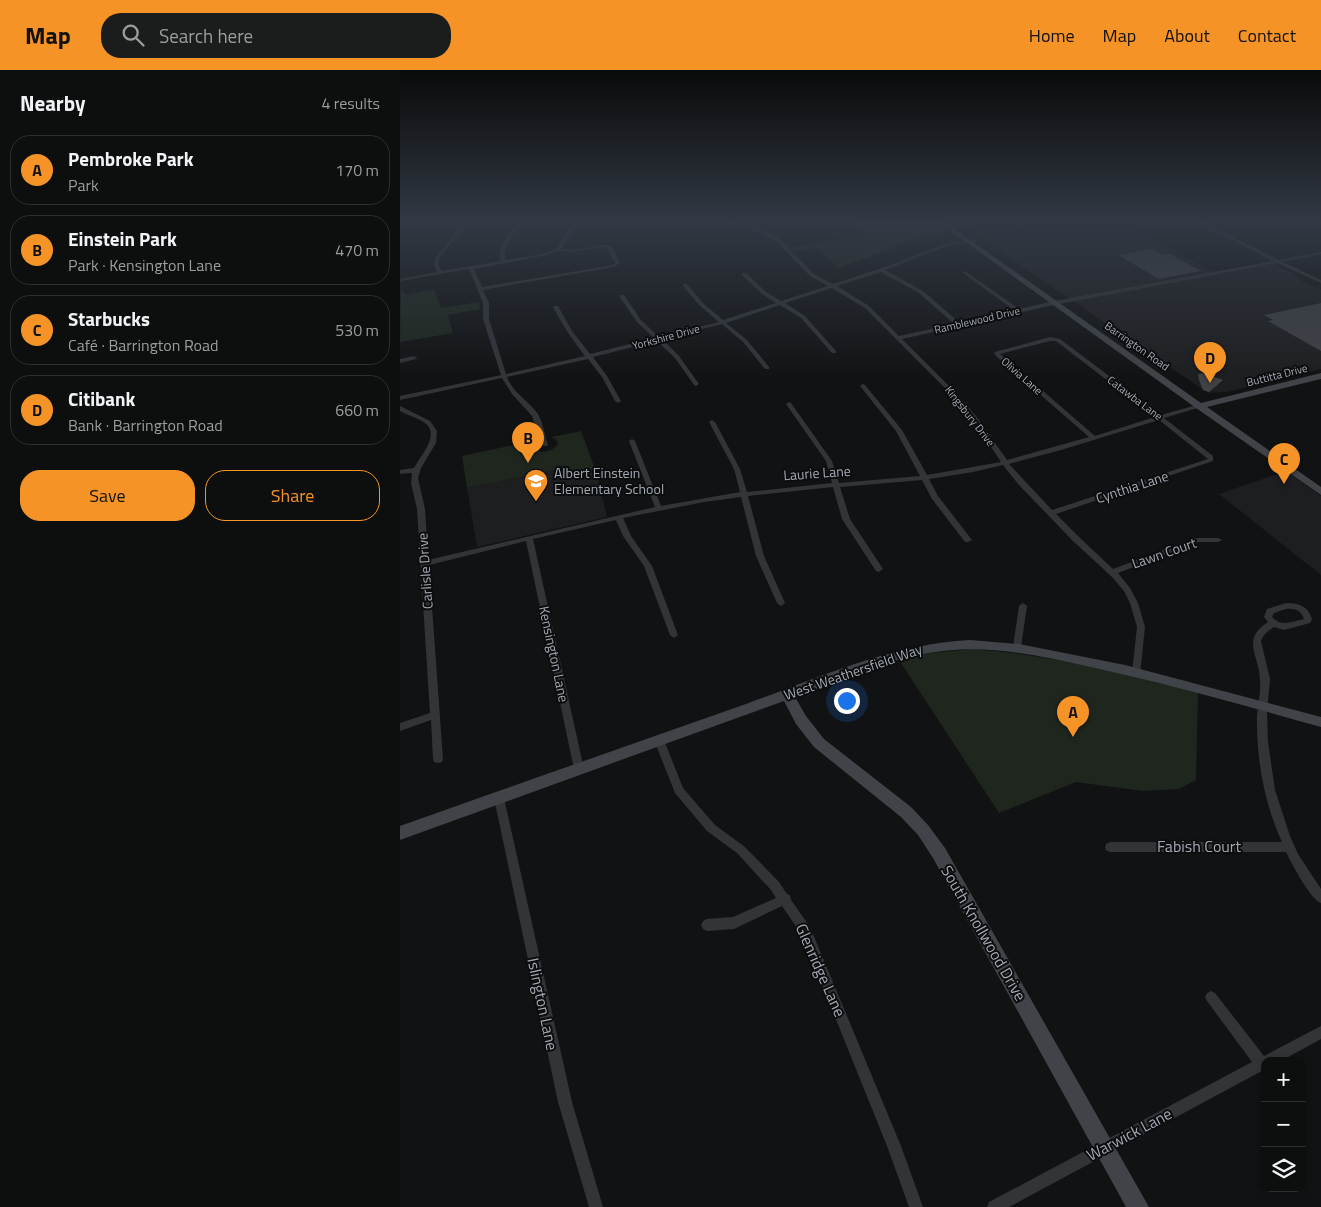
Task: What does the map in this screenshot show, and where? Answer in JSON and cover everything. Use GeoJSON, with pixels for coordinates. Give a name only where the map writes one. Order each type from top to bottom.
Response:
{"type":"FeatureCollection","features":[{"type":"Feature","properties":{"kind":"street"},"geometry":{"type":"LineString","coordinates":[[400,280],[440,273]]}},
{"type":"Feature","properties":{"kind":"street"},"geometry":{"type":"LineString","coordinates":[[474,273],[486,303],[486,318],[504,376],[511,390],[535,415],[545,445]]}},
{"type":"Feature","properties":{"kind":"street"},"geometry":{"type":"LineString","coordinates":[[480,289],[570,273]]}},
{"type":"Feature","properties":{"kind":"street","name":"Kingsbury Drive"},"geometry":{"type":"LineString","coordinates":[[810,273],[863,304],[898,338],[966,407],[1005,463],[1051,513],[1112,572],[1131,597],[1139,618],[1141,635],[1137,673]]}},
{"type":"Feature","properties":{"kind":"street","name":"Yorkshire Drive"},"geometry":{"type":"LineString","coordinates":[[400,398],[590,357],[723,322],[872,273]]}},
{"type":"Feature","properties":{"kind":"street"},"geometry":{"type":"LineString","coordinates":[[887,273],[921,292],[958,324]]}},
{"type":"Feature","properties":{"kind":"street"},"geometry":{"type":"LineString","coordinates":[[967,273],[1018,311]]}},
{"type":"Feature","properties":{"kind":"street","name":"Barrington Road"},"geometry":{"type":"LineString","coordinates":[[1016,273],[1204,405],[1321,492]]}},
{"type":"Feature","properties":{"kind":"street","name":"Ramblewood Drive"},"geometry":{"type":"LineString","coordinates":[[898,338],[1058,302],[1208,273]]}},
{"type":"Feature","properties":{"kind":"street"},"geometry":{"type":"LineString","coordinates":[[1303,273],[1321,282]]}},
{"type":"Feature","properties":{"kind":"street"},"geometry":{"type":"LineString","coordinates":[[744,274],[760,290],[802,317],[834,352]]}},
{"type":"Feature","properties":{"kind":"street"},"geometry":{"type":"LineString","coordinates":[[685,285],[701,304],[745,341],[767,368]]}},
{"type":"Feature","properties":{"kind":"street"},"geometry":{"type":"LineString","coordinates":[[622,296],[639,321],[677,357],[696,384]]}},
{"type":"Feature","properties":{"kind":"street"},"geometry":{"type":"LineString","coordinates":[[556,307],[566,328],[608,379],[618,401]]}},
{"type":"Feature","properties":{"kind":"street","name":"Catawba Lane"},"geometry":{"type":"LineString","coordinates":[[1056,340],[1212,459]]}},
{"type":"Feature","properties":{"kind":"street","name":"Olivia Lane"},"geometry":{"type":"LineString","coordinates":[[1056,340],[1002,351],[997,354],[1094,438]]}},
{"type":"Feature","properties":{"kind":"street"},"geometry":{"type":"LineString","coordinates":[[400,361],[414,358]]}},
{"type":"Feature","properties":{"kind":"street","name":"Buttitta Drive"},"geometry":{"type":"LineString","coordinates":[[1204,405],[1321,376]]}},
{"type":"Feature","properties":{"kind":"street"},"geometry":{"type":"LineString","coordinates":[[863,386],[899,430],[942,507],[968,540]]}},
{"type":"Feature","properties":{"kind":"street"},"geometry":{"type":"LineString","coordinates":[[789,404],[827,457],[846,519],[878,569]]}},
{"type":"Feature","properties":{"kind":"street","name":"Barrington Road"},"geometry":{"type":"LineString","coordinates":[[1204,405],[1321,483]]}},
{"type":"Feature","properties":{"kind":"street","name":"Laurie Lane"},"geometry":{"type":"LineString","coordinates":[[425,563],[659,509],[744,494],[925,478],[1005,463],[1204,405]]}},
{"type":"Feature","properties":{"kind":"street"},"geometry":{"type":"LineString","coordinates":[[400,408],[426,421],[434,430],[434,440],[416,470],[400,472]]}},
{"type":"Feature","properties":{"kind":"street"},"geometry":{"type":"LineString","coordinates":[[712,422],[735,463],[760,556],[781,602]]}},
{"type":"Feature","properties":{"kind":"street"},"geometry":{"type":"LineString","coordinates":[[632,442],[659,509]]}},
{"type":"Feature","properties":{"kind":"street","name":"Cynthia Lane"},"geometry":{"type":"LineString","coordinates":[[1051,513],[1212,459]]}},
{"type":"Feature","properties":{"kind":"street","name":"Carlisle Drive"},"geometry":{"type":"LineString","coordinates":[[416,470],[415,481],[421,509],[438,759]]}},
{"type":"Feature","properties":{"kind":"street"},"geometry":{"type":"LineString","coordinates":[[619,518],[627,536],[648,566],[674,635]]}},
{"type":"Feature","properties":{"kind":"street","name":"Kensington Lane"},"geometry":{"type":"LineString","coordinates":[[529,539],[579,769]]}},
{"type":"Feature","properties":{"kind":"street","name":"Lawn Court"},"geometry":{"type":"LineString","coordinates":[[1112,572],[1198,540],[1218,540]]}},
{"type":"Feature","properties":{"kind":"street"},"geometry":{"type":"LineString","coordinates":[[1017,647],[1023,606]]}},
{"type":"Feature","properties":{"kind":"street"},"geometry":{"type":"LineString","coordinates":[[1273,624],[1260,632],[1257,641],[1264,673],[1264,748],[1269,790],[1288,847],[1304,877],[1321,898]]}},
{"type":"Feature","properties":{"kind":"street","name":"West Weathersfield Way"},"geometry":{"type":"LineString","coordinates":[[400,833],[787,694],[923,648],[976,643],[1017,647],[1137,673],[1321,722]]}},
{"type":"Feature","properties":{"kind":"street","name":"South Knollwood Drive"},"geometry":{"type":"LineString","coordinates":[[787,694],[801,720],[820,743],[906,812],[922,830],[961,891],[1138,1207]]}},
{"type":"Feature","properties":{"kind":"street"},"geometry":{"type":"LineString","coordinates":[[400,727],[435,715]]}},
{"type":"Feature","properties":{"kind":"street","name":"Glenridge Lane"},"geometry":{"type":"LineString","coordinates":[[659,740],[679,790],[711,828],[741,850],[786,899],[806,931],[894,1146],[916,1207]]}},
{"type":"Feature","properties":{"kind":"street","name":"Islington Lane"},"geometry":{"type":"LineString","coordinates":[[499,798],[565,1102],[596,1207]]}},
{"type":"Feature","properties":{"kind":"street","name":"Fabish Court"},"geometry":{"type":"LineString","coordinates":[[1110,847],[1288,847]]}},
{"type":"Feature","properties":{"kind":"street"},"geometry":{"type":"LineString","coordinates":[[707,925],[734,923],[786,899]]}},
{"type":"Feature","properties":{"kind":"street"},"geometry":{"type":"LineString","coordinates":[[1211,998],[1261,1059]]}},
{"type":"Feature","properties":{"kind":"street","name":"Warwick Lane"},"geometry":{"type":"LineString","coordinates":[[1277,1057],[1321,1032]]}},
{"type":"Feature","properties":{"kind":"street","name":"Warwick Lane"},"geometry":{"type":"LineString","coordinates":[[994,1207],[1261,1066]]}},
{"type":"Feature","properties":{"kind":"shaded area"},"geometry":{"type":"Polygon","coordinates":[[[1032,273],[1293,273],[1299,280],[1321,290],[1321,369],[1227,392],[1210,393],[1032,273]]]}},
{"type":"Feature","properties":{"kind":"shaded area"},"geometry":{"type":"Polygon","coordinates":[[[401,289],[405,295],[434,289],[441,308],[479,302],[480,309],[448,315],[453,333],[400,342],[401,289]]]}},
{"type":"Feature","properties":{"kind":"shaded area"},"geometry":{"type":"Polygon","coordinates":[[[581,431],[597,474],[567,480],[560,469],[467,488],[462,456],[537,440],[532,445],[532,449],[546,451],[553,449],[558,444],[556,439],[551,437],[581,431]]]}},
{"type":"Feature","properties":{"kind":"shaded area","name":"Albert Einstein Elementary School"},"geometry":{"type":"Polygon","coordinates":[[[560,469],[567,480],[597,474],[607,517],[477,547],[467,488],[560,469]]]}},
{"type":"Feature","properties":{"kind":"shaded area"},"geometry":{"type":"Polygon","coordinates":[[[1286,471],[1321,496],[1321,575],[1219,494],[1286,471]]]}},
{"type":"Feature","properties":{"kind":"shaded area"},"geometry":{"type":"Polygon","coordinates":[[[971,649],[1057,660],[1198,693],[1196,780],[1179,789],[1143,791],[1076,782],[999,813],[899,660],[922,654],[971,649]]]}},
{"type":"Feature","properties":{"kind":"building"},"geometry":{"type":"Polygon","coordinates":[[[1149,273],[1190,273],[1159,279],[1149,273]]]}},
{"type":"Feature","properties":{"kind":"building"},"geometry":{"type":"Polygon","coordinates":[[[1321,303],[1321,351],[1268,321],[1273,320],[1264,315],[1321,303]]]}},
{"type":"Feature","properties":{"kind":"building"},"geometry":{"type":"Polygon","coordinates":[[[1203,373],[1223,380],[1209,392],[1203,390],[1198,374],[1203,373]]]}},
{"type":"Feature","properties":{"kind":"place","name":"Citibank"},"geometry":{"type":"Point","coordinates":[1210,383]}},
{"type":"Feature","properties":{"kind":"place","name":"Einstein Park"},"geometry":{"type":"Point","coordinates":[528,463]}},
{"type":"Feature","properties":{"kind":"place","name":"Starbucks"},"geometry":{"type":"Point","coordinates":[1284,484]}},
{"type":"Feature","properties":{"kind":"place","name":"Albert Einstein Elementary School"},"geometry":{"type":"Point","coordinates":[536,502]}},
{"type":"Feature","properties":{"kind":"place","name":"Pembroke Park"},"geometry":{"type":"Point","coordinates":[1073,737]}}]}
